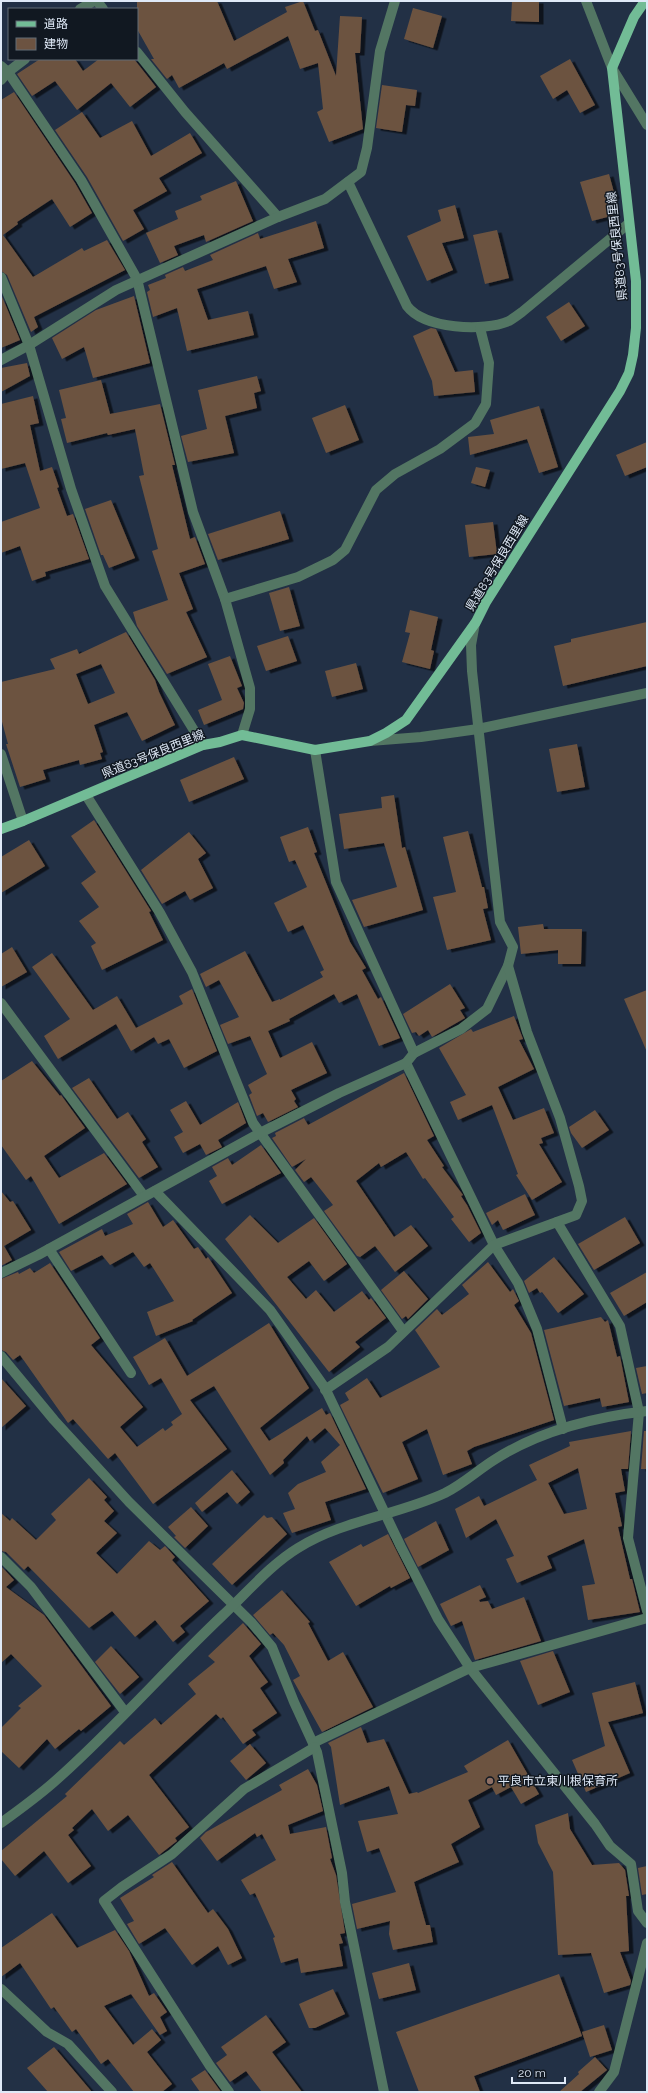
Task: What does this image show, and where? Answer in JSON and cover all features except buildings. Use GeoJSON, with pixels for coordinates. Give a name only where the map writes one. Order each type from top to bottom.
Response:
{"type":"FeatureCollection","features":[{"type":"Feature","properties":{"kind":"main road","name":"県道83号保良西里線"},"geometry":{"type":"LineString","coordinates":[[1,829],[22,822],[203,745],[220,742],[242,735],[315,750],[370,741],[406,720],[476,622],[486,602],[620,392],[629,373],[636,328],[636,281],[628,224],[612,68],[634,17],[645,1]]}},
{"type":"Feature","properties":{"kind":"street"},"geometry":{"type":"LineString","coordinates":[[82,8],[95,1]]}},
{"type":"Feature","properties":{"kind":"street"},"geometry":{"type":"LineString","coordinates":[[1,360],[29,345],[116,290],[137,279],[278,217],[326,198],[361,172],[367,148],[380,51],[395,1]]}},
{"type":"Feature","properties":{"kind":"street"},"geometry":{"type":"LineString","coordinates":[[586,1],[612,68],[647,125]]}},
{"type":"Feature","properties":{"kind":"street"},"geometry":{"type":"LineString","coordinates":[[138,53],[185,112],[278,217]]}},
{"type":"Feature","properties":{"kind":"street"},"geometry":{"type":"LineString","coordinates":[[1,80],[4,69],[23,60]]}},
{"type":"Feature","properties":{"kind":"street"},"geometry":{"type":"LineString","coordinates":[[4,69],[81,180],[137,279],[193,512],[225,600],[250,688],[250,710],[242,735]]}},
{"type":"Feature","properties":{"kind":"street"},"geometry":{"type":"LineString","coordinates":[[348,182],[406,306],[412,313],[441,325],[480,328],[508,321],[522,312],[628,224]]}},
{"type":"Feature","properties":{"kind":"street"},"geometry":{"type":"LineString","coordinates":[[1,277],[29,345],[71,489],[105,586],[203,745]]}},
{"type":"Feature","properties":{"kind":"street"},"geometry":{"type":"LineString","coordinates":[[225,600],[298,577],[333,560],[345,550],[376,490],[395,474],[440,449],[475,423],[486,404],[489,363],[480,328]]}},
{"type":"Feature","properties":{"kind":"street"},"geometry":{"type":"LineString","coordinates":[[1,1273],[49,1249],[260,1133],[339,1093],[406,1063],[414,1052],[461,1029],[488,1009],[508,966],[512,947],[500,922],[478,729],[471,644],[476,622]]}},
{"type":"Feature","properties":{"kind":"street"},"geometry":{"type":"LineString","coordinates":[[370,741],[420,737],[478,729],[647,693]]}},
{"type":"Feature","properties":{"kind":"street"},"geometry":{"type":"LineString","coordinates":[[315,750],[336,882],[414,1052]]}},
{"type":"Feature","properties":{"kind":"street"},"geometry":{"type":"LineString","coordinates":[[1,754],[22,822]]}},
{"type":"Feature","properties":{"kind":"street"},"geometry":{"type":"LineString","coordinates":[[86,795],[160,914],[192,972],[253,1123],[403,1331]]}},
{"type":"Feature","properties":{"kind":"street"},"geometry":{"type":"LineString","coordinates":[[325,1390],[388,1347],[494,1245],[576,1215],[582,1200],[579,1186],[560,1118],[527,1032],[508,966]]}},
{"type":"Feature","properties":{"kind":"street"},"geometry":{"type":"LineString","coordinates":[[1,1003],[144,1196]]}},
{"type":"Feature","properties":{"kind":"street"},"geometry":{"type":"LineString","coordinates":[[406,1063],[494,1245],[518,1283],[536,1329],[563,1429]]}},
{"type":"Feature","properties":{"kind":"street"},"geometry":{"type":"LineString","coordinates":[[155,1191],[270,1310],[325,1390],[384,1514],[438,1619],[470,1668],[595,1824],[610,1846],[631,1864],[638,1911],[647,1923]]}},
{"type":"Feature","properties":{"kind":"street"},"geometry":{"type":"LineString","coordinates":[[557,1222],[620,1326],[643,1412],[628,1538],[647,1611]]}},
{"type":"Feature","properties":{"kind":"street"},"geometry":{"type":"LineString","coordinates":[[49,1249],[131,1373]]}},
{"type":"Feature","properties":{"kind":"street"},"geometry":{"type":"LineString","coordinates":[[1,1356],[54,1420],[129,1502],[251,1622],[272,1647],[314,1745],[342,1873],[345,1902],[384,2092]]}},
{"type":"Feature","properties":{"kind":"street"},"geometry":{"type":"LineString","coordinates":[[1,1823],[54,1783],[110,1730],[125,1712],[234,1606],[296,1549],[318,1536],[418,1504],[447,1492],[474,1476],[494,1460],[525,1443],[563,1429],[613,1415],[643,1412]]}},
{"type":"Feature","properties":{"kind":"street"},"geometry":{"type":"LineString","coordinates":[[1,1557],[31,1588],[125,1712]]}},
{"type":"Feature","properties":{"kind":"street"},"geometry":{"type":"LineString","coordinates":[[229,2092],[210,2066],[104,1901],[122,1887],[172,1854],[244,1789],[314,1745],[470,1668],[647,1618]]}},
{"type":"Feature","properties":{"kind":"street"},"geometry":{"type":"LineString","coordinates":[[599,2092],[614,2072],[647,1943]]}},
{"type":"Feature","properties":{"kind":"street"},"geometry":{"type":"LineString","coordinates":[[1,1989],[47,2032],[68,2044],[112,2092]]}},
{"type":"Feature","properties":{"kind":"place","name":"平良市立東川根保育所"},"geometry":{"type":"Point","coordinates":[490,1781]}}]}
